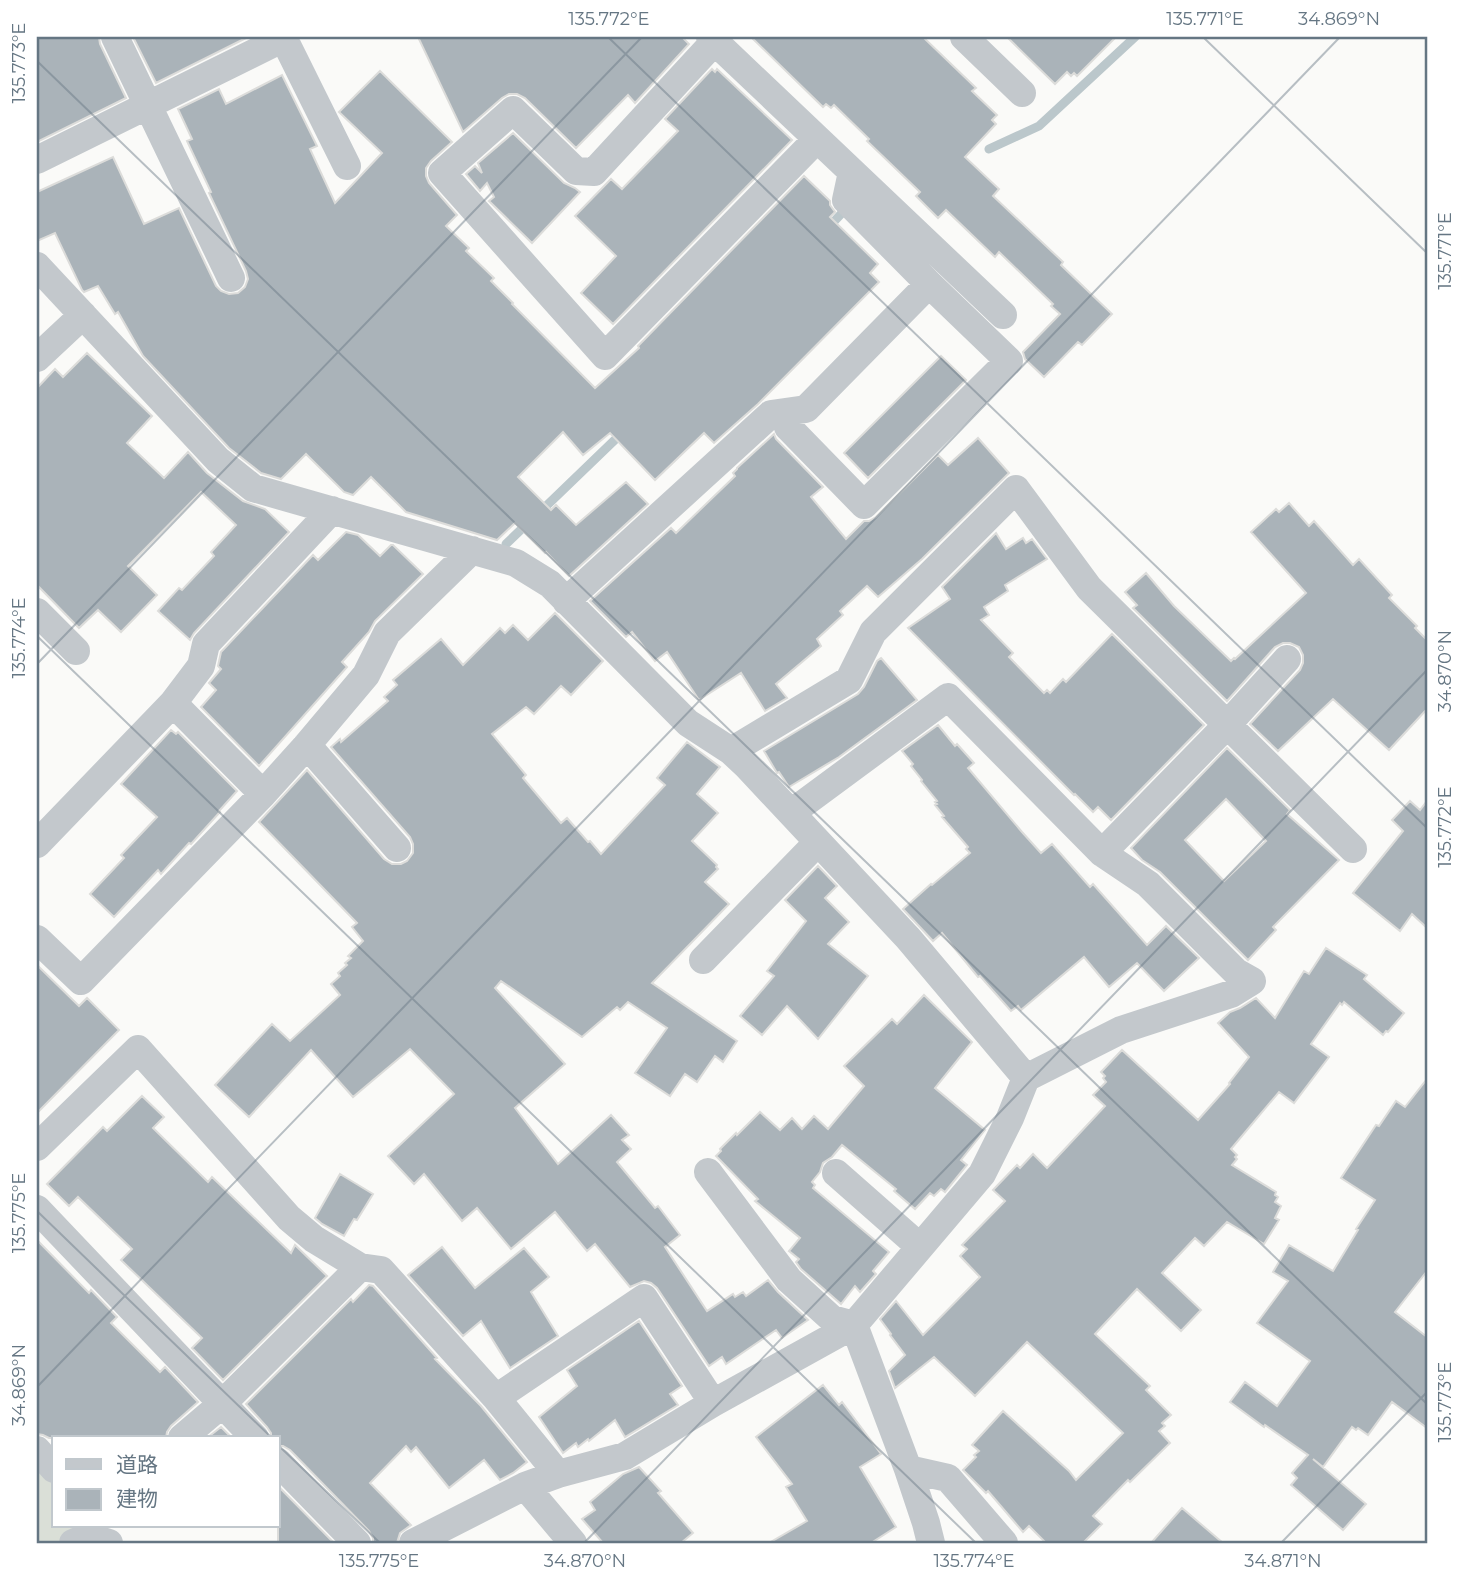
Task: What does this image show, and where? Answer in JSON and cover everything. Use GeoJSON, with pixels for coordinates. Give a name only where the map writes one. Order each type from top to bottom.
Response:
{"type":"FeatureCollection","features":[{"type":"Feature","properties":{"kind":"street"},"geometry":{"type":"LineString","coordinates":[[115,37],[231,278]]}},
{"type":"Feature","properties":{"kind":"street"},"geometry":{"type":"LineString","coordinates":[[37,160],[284,37],[347,166]]}},
{"type":"Feature","properties":{"kind":"street"},"geometry":{"type":"LineString","coordinates":[[964,37],[1023,93]]}},
{"type":"Feature","properties":{"kind":"street"},"geometry":{"type":"LineString","coordinates":[[817,139],[605,356],[442,173],[513,110],[576,171],[594,172],[713,39],[852,172],[939,239],[1003,315]]}},
{"type":"Feature","properties":{"kind":"street"},"geometry":{"type":"LineString","coordinates":[[788,412],[788,427],[864,505],[1009,361],[846,200],[852,172]]}},
{"type":"Feature","properties":{"kind":"street"},"geometry":{"type":"LineString","coordinates":[[37,266],[218,460],[253,488],[516,563],[550,584],[688,723],[731,751],[791,813],[908,938],[1026,1078]]}},
{"type":"Feature","properties":{"kind":"street"},"geometry":{"type":"LineString","coordinates":[[566,601],[771,414],[806,409],[929,284]]}},
{"type":"Feature","properties":{"kind":"street"},"geometry":{"type":"LineString","coordinates":[[37,358],[83,315]]}},
{"type":"Feature","properties":{"kind":"street"},"geometry":{"type":"LineString","coordinates":[[731,751],[849,680],[873,632],[1016,489],[1089,589],[1353,849]]}},
{"type":"Feature","properties":{"kind":"street"},"geometry":{"type":"LineString","coordinates":[[37,844],[173,703],[201,666],[206,645],[332,510]]}},
{"type":"Feature","properties":{"kind":"street"},"geometry":{"type":"LineString","coordinates":[[37,939],[81,981],[263,794],[366,675],[387,633],[472,550]]}},
{"type":"Feature","properties":{"kind":"street"},"geometry":{"type":"LineString","coordinates":[[37,612],[76,651]]}},
{"type":"Feature","properties":{"kind":"street"},"geometry":{"type":"LineString","coordinates":[[1102,853],[1227,725],[1287,659]]}},
{"type":"Feature","properties":{"kind":"street"},"geometry":{"type":"LineString","coordinates":[[413,1543],[525,1486],[558,1474],[625,1457],[713,1403],[854,1325],[982,1174],[1010,1118],[1026,1078],[1121,1030],[1231,994],[1252,981],[1236,972],[1148,884],[1102,853],[948,697],[791,813]]}},
{"type":"Feature","properties":{"kind":"street"},"geometry":{"type":"LineString","coordinates":[[173,703],[263,794]]}},
{"type":"Feature","properties":{"kind":"street"},"geometry":{"type":"LineString","coordinates":[[307,745],[397,848]]}},
{"type":"Feature","properties":{"kind":"street"},"geometry":{"type":"LineString","coordinates":[[703,960],[818,842]]}},
{"type":"Feature","properties":{"kind":"street"},"geometry":{"type":"LineString","coordinates":[[37,1147],[138,1049],[289,1218],[314,1240],[360,1267],[381,1270],[496,1398],[558,1474]]}},
{"type":"Feature","properties":{"kind":"street"},"geometry":{"type":"LineString","coordinates":[[708,1172],[789,1280],[832,1319],[854,1325]]}},
{"type":"Feature","properties":{"kind":"street"},"geometry":{"type":"LineString","coordinates":[[836,1173],[920,1247]]}},
{"type":"Feature","properties":{"kind":"street"},"geometry":{"type":"LineString","coordinates":[[37,1209],[253,1436]]}},
{"type":"Feature","properties":{"kind":"street"},"geometry":{"type":"LineString","coordinates":[[184,1436],[222,1404],[360,1267]]}},
{"type":"Feature","properties":{"kind":"street"},"geometry":{"type":"LineString","coordinates":[[496,1398],[644,1298],[713,1403]]}},
{"type":"Feature","properties":{"kind":"street"},"geometry":{"type":"LineString","coordinates":[[854,1325],[908,1469],[931,1543]]}},
{"type":"Feature","properties":{"kind":"street"},"geometry":{"type":"LineString","coordinates":[[37,1450],[52,1467]]}},
{"type":"Feature","properties":{"kind":"street"},"geometry":{"type":"LineString","coordinates":[[280,1464],[357,1543]]}},
{"type":"Feature","properties":{"kind":"street"},"geometry":{"type":"LineString","coordinates":[[908,1469],[948,1478],[1004,1543]]}},
{"type":"Feature","properties":{"kind":"street"},"geometry":{"type":"LineString","coordinates":[[525,1486],[573,1543]]}},
{"type":"Feature","properties":{"kind":"street"},"geometry":{"type":"LineString","coordinates":[[72,1543],[104,1537]]}},
{"type":"Feature","properties":{"kind":"shaded area"},"geometry":{"type":"Polygon","coordinates":[[[37,1464],[52,1481],[52,1528],[82,1528],[55,1543],[37,1543],[37,1464]]]}},
{"type":"Feature","properties":{"kind":"building"},"geometry":{"type":"Polygon","coordinates":[[[37,37],[99,37],[126,98],[37,142],[37,37]]]}},
{"type":"Feature","properties":{"kind":"building"},"geometry":{"type":"Polygon","coordinates":[[[133,37],[248,37],[156,83],[133,37]]]}},
{"type":"Feature","properties":{"kind":"building"},"geometry":{"type":"Polygon","coordinates":[[[418,37],[682,37],[689,44],[635,103],[628,95],[576,148],[525,98],[517,94],[502,98],[463,132],[418,37]]]}},
{"type":"Feature","properties":{"kind":"building"},"geometry":{"type":"Polygon","coordinates":[[[751,37],[923,37],[976,88],[972,91],[997,115],[992,120],[996,124],[965,157],[999,189],[993,196],[1063,262],[1061,265],[1112,314],[1082,345],[1078,342],[1044,377],[1025,359],[1023,352],[1060,314],[1051,306],[1053,304],[999,252],[995,257],[946,210],[938,218],[916,196],[920,192],[834,105],[831,108],[826,104],[823,107],[751,37]]]}},
{"type":"Feature","properties":{"kind":"building"},"geometry":{"type":"Polygon","coordinates":[[[1007,37],[1116,37],[1077,76],[1074,73],[1071,76],[1067,72],[1055,84],[1007,37]]]}},
{"type":"Feature","properties":{"kind":"building"},"geometry":{"type":"Polygon","coordinates":[[[712,69],[715,72],[717,69],[792,140],[613,324],[581,293],[616,256],[575,216],[611,179],[622,189],[678,131],[665,119],[712,69]]]}},
{"type":"Feature","properties":{"kind":"building"},"geometry":{"type":"Polygon","coordinates":[[[380,71],[452,142],[426,168],[429,183],[457,215],[446,226],[469,248],[466,251],[494,278],[491,281],[512,304],[595,388],[639,348],[638,346],[804,176],[830,201],[835,212],[830,217],[878,264],[870,273],[879,282],[758,404],[714,443],[704,433],[655,480],[610,433],[583,455],[563,432],[518,477],[551,510],[556,505],[576,525],[626,482],[648,504],[569,576],[515,523],[497,540],[406,512],[371,477],[353,495],[344,492],[306,454],[281,479],[261,473],[229,448],[143,356],[118,312],[115,314],[98,286],[84,292],[82,290],[55,233],[37,241],[37,192],[113,157],[144,224],[179,208],[216,286],[229,294],[238,293],[245,287],[248,279],[246,271],[187,141],[192,139],[178,109],[219,89],[226,104],[282,75],[317,146],[310,149],[335,203],[382,153],[339,112],[380,71]]]}},
{"type":"Feature","properties":{"kind":"building"},"geometry":{"type":"Polygon","coordinates":[[[513,133],[564,183],[580,192],[532,243],[489,201],[494,197],[487,183],[480,191],[466,174],[475,166],[482,173],[478,163],[513,133]]]}},
{"type":"Feature","properties":{"kind":"building"},"geometry":{"type":"Polygon","coordinates":[[[87,353],[152,416],[127,443],[164,478],[188,452],[207,473],[243,501],[265,509],[289,532],[190,640],[158,611],[214,556],[211,552],[236,525],[201,492],[128,566],[157,595],[121,632],[98,610],[79,628],[37,585],[37,388],[55,369],[63,377],[87,353]]]}},
{"type":"Feature","properties":{"kind":"building"},"geometry":{"type":"Polygon","coordinates":[[[941,356],[966,380],[868,478],[844,453],[941,356]]]}},
{"type":"Feature","properties":{"kind":"building"},"geometry":{"type":"Polygon","coordinates":[[[774,434],[823,487],[811,497],[846,539],[864,521],[876,517],[938,455],[948,465],[978,438],[1009,473],[922,559],[878,597],[867,586],[840,611],[843,615],[817,639],[821,646],[776,684],[787,698],[765,711],[741,673],[699,700],[667,652],[655,661],[632,632],[626,637],[590,601],[671,528],[676,533],[735,476],[733,473],[737,468],[774,434]]]}},
{"type":"Feature","properties":{"kind":"building"},"geometry":{"type":"Polygon","coordinates":[[[1289,503],[1309,526],[1314,521],[1353,565],[1359,559],[1392,595],[1389,598],[1427,640],[1427,709],[1389,750],[1333,699],[1278,751],[1250,724],[1300,670],[1303,655],[1299,647],[1283,643],[1275,647],[1227,701],[1133,608],[1137,605],[1125,592],[1146,573],[1174,606],[1231,661],[1235,659],[1306,593],[1251,532],[1276,509],[1279,512],[1289,503]]]}},
{"type":"Feature","properties":{"kind":"building"},"geometry":{"type":"Polygon","coordinates":[[[346,532],[358,535],[380,556],[393,545],[423,574],[375,621],[369,632],[342,662],[347,667],[259,766],[201,707],[216,690],[209,683],[221,669],[218,666],[221,652],[313,555],[318,560],[346,532]]]}},
{"type":"Feature","properties":{"kind":"building"},"geometry":{"type":"Polygon","coordinates":[[[996,533],[1006,549],[1023,538],[1026,543],[1032,539],[1047,559],[1005,585],[1008,591],[984,607],[989,615],[981,620],[1013,653],[1009,657],[1044,693],[1047,690],[1050,693],[1063,679],[1066,682],[1112,634],[1204,725],[1111,820],[1098,807],[1093,812],[1074,795],[908,628],[950,599],[942,587],[996,533]]]}},
{"type":"Feature","properties":{"kind":"building"},"geometry":{"type":"Polygon","coordinates":[[[555,613],[603,661],[571,695],[561,686],[534,714],[526,707],[492,734],[526,775],[523,778],[561,823],[567,818],[601,854],[665,785],[657,778],[687,742],[720,767],[697,794],[718,813],[692,841],[717,865],[718,869],[705,882],[729,904],[652,983],[737,1041],[723,1062],[715,1056],[697,1082],[685,1074],[670,1096],[635,1073],[667,1028],[628,1002],[620,1010],[617,1007],[582,1037],[501,981],[495,988],[565,1064],[515,1108],[558,1164],[611,1115],[629,1135],[622,1140],[631,1149],[617,1162],[655,1208],[658,1206],[680,1235],[665,1247],[707,1311],[733,1294],[735,1297],[743,1292],[746,1296],[768,1280],[808,1320],[782,1338],[776,1330],[726,1364],[722,1357],[709,1366],[657,1288],[644,1281],[630,1287],[595,1244],[587,1251],[555,1212],[511,1249],[477,1208],[462,1221],[424,1174],[414,1184],[388,1156],[454,1094],[410,1049],[353,1097],[311,1050],[249,1117],[215,1085],[272,1024],[290,1041],[340,995],[331,984],[347,965],[345,963],[351,958],[348,956],[363,941],[352,927],[357,923],[259,822],[307,770],[384,859],[392,864],[407,861],[413,853],[410,837],[331,747],[340,739],[341,742],[388,701],[384,697],[397,685],[393,680],[441,639],[463,665],[500,628],[505,633],[513,625],[528,640],[555,613]]]}},
{"type":"Feature","properties":{"kind":"building"},"geometry":{"type":"Polygon","coordinates":[[[881,658],[917,700],[839,757],[789,787],[764,751],[858,694],[881,658]]]}},
{"type":"Feature","properties":{"kind":"building"},"geometry":{"type":"Polygon","coordinates":[[[938,725],[955,746],[957,744],[974,763],[968,768],[1041,853],[1052,844],[1090,887],[1093,884],[1147,945],[1166,926],[1199,958],[1164,991],[1137,963],[1109,987],[1084,957],[1021,1010],[1018,1006],[1011,1011],[980,976],[978,977],[942,933],[933,941],[903,909],[970,853],[966,849],[968,847],[942,817],[944,816],[935,805],[937,801],[902,751],[938,725]]]}},
{"type":"Feature","properties":{"kind":"building"},"geometry":{"type":"Polygon","coordinates":[[[171,730],[176,734],[178,732],[237,791],[191,844],[189,843],[161,874],[158,870],[114,917],[90,894],[124,858],[121,855],[157,817],[121,784],[171,730]]]}},
{"type":"Feature","properties":{"kind":"building"},"geometry":{"type":"Polygon","coordinates":[[[1227,748],[1290,810],[1287,814],[1339,860],[1273,927],[1276,930],[1248,960],[1160,872],[1142,860],[1131,848],[1227,748]],[[1226,799],[1185,840],[1224,881],[1266,841],[1226,799]]]}},
{"type":"Feature","properties":{"kind":"building"},"geometry":{"type":"Polygon","coordinates":[[[1410,801],[1420,810],[1427,801],[1427,928],[1412,914],[1400,931],[1353,893],[1403,831],[1392,820],[1410,801]]]}},
{"type":"Feature","properties":{"kind":"building"},"geometry":{"type":"Polygon","coordinates":[[[818,866],[837,886],[825,898],[849,922],[828,944],[868,976],[818,1039],[787,1006],[762,1035],[740,1016],[774,976],[767,971],[806,921],[785,900],[818,866]]]}},
{"type":"Feature","properties":{"kind":"building"},"geometry":{"type":"Polygon","coordinates":[[[1326,948],[1367,975],[1364,979],[1404,1013],[1383,1035],[1344,1002],[1342,1005],[1340,1003],[1311,1044],[1329,1057],[1294,1103],[1279,1092],[1231,1149],[1237,1155],[1232,1165],[1276,1192],[1278,1197],[1275,1202],[1281,1206],[1275,1218],[1279,1220],[1264,1244],[1227,1222],[1204,1246],[1195,1238],[1162,1273],[1201,1310],[1181,1331],[1137,1289],[1095,1334],[1150,1386],[1146,1390],[1171,1415],[1162,1423],[1165,1426],[1159,1431],[1170,1443],[1093,1516],[1102,1524],[1083,1543],[1046,1543],[1029,1526],[1023,1532],[988,1491],[986,1493],[963,1470],[979,1451],[972,1445],[1003,1411],[1076,1480],[1123,1433],[1027,1342],[975,1396],[934,1357],[895,1388],[889,1371],[905,1355],[880,1319],[896,1301],[923,1335],[980,1277],[960,1256],[967,1249],[962,1245],[1005,1201],[993,1190],[1017,1165],[1020,1168],[1033,1154],[1047,1168],[1105,1106],[1093,1095],[1106,1082],[1101,1072],[1122,1050],[1198,1120],[1230,1084],[1249,1057],[1218,1023],[1230,1012],[1256,998],[1275,1018],[1304,971],[1309,974],[1326,948]]]}},
{"type":"Feature","properties":{"kind":"building"},"geometry":{"type":"Polygon","coordinates":[[[37,965],[79,1006],[87,998],[119,1030],[37,1113],[37,965]]]}},
{"type":"Feature","properties":{"kind":"building"},"geometry":{"type":"Polygon","coordinates":[[[924,995],[972,1042],[935,1088],[985,1130],[961,1160],[967,1165],[945,1192],[941,1189],[934,1196],[930,1193],[915,1209],[894,1191],[896,1189],[842,1145],[823,1163],[812,1182],[815,1185],[813,1188],[889,1252],[873,1271],[876,1274],[860,1292],[855,1286],[841,1304],[801,1269],[796,1262],[799,1259],[789,1251],[800,1238],[755,1201],[758,1199],[716,1156],[736,1133],[737,1135],[760,1112],[780,1130],[792,1118],[802,1129],[814,1116],[828,1129],[864,1086],[844,1066],[892,1019],[897,1024],[924,995]]]}},
{"type":"Feature","properties":{"kind":"building"},"geometry":{"type":"Polygon","coordinates":[[[1427,1079],[1427,1271],[1395,1312],[1427,1337],[1427,1428],[1392,1402],[1368,1435],[1352,1427],[1323,1467],[1313,1459],[1366,1504],[1343,1530],[1291,1485],[1297,1478],[1292,1473],[1308,1455],[1230,1402],[1245,1382],[1277,1406],[1310,1361],[1257,1323],[1288,1281],[1273,1272],[1289,1245],[1333,1271],[1375,1200],[1341,1178],[1376,1125],[1379,1126],[1396,1101],[1405,1107],[1427,1079]]]}},
{"type":"Feature","properties":{"kind":"building"},"geometry":{"type":"Polygon","coordinates":[[[142,1096],[164,1117],[153,1128],[208,1182],[212,1177],[291,1253],[295,1245],[327,1276],[223,1380],[192,1348],[202,1338],[121,1260],[132,1249],[78,1197],[69,1206],[47,1184],[103,1127],[107,1131],[142,1096]]]}},
{"type":"Feature","properties":{"kind":"building"},"geometry":{"type":"Polygon","coordinates":[[[340,1174],[373,1194],[344,1236],[315,1218],[340,1174]]]}},
{"type":"Feature","properties":{"kind":"building"},"geometry":{"type":"Polygon","coordinates":[[[37,1240],[89,1293],[91,1290],[117,1317],[111,1323],[160,1372],[165,1367],[198,1402],[171,1426],[166,1436],[49,1438],[37,1434],[37,1240]]]}},
{"type":"Feature","properties":{"kind":"building"},"geometry":{"type":"Polygon","coordinates":[[[442,1247],[475,1288],[524,1248],[549,1277],[531,1292],[558,1336],[510,1368],[481,1321],[463,1336],[408,1275],[442,1247]]]}},
{"type":"Feature","properties":{"kind":"building"},"geometry":{"type":"Polygon","coordinates":[[[369,1285],[373,1286],[437,1358],[435,1359],[481,1406],[527,1462],[500,1480],[484,1460],[449,1488],[416,1447],[411,1452],[406,1446],[370,1483],[411,1525],[400,1533],[397,1543],[373,1543],[369,1531],[290,1450],[280,1446],[280,1436],[271,1436],[267,1427],[246,1404],[351,1299],[353,1302],[369,1285]]]}},
{"type":"Feature","properties":{"kind":"building"},"geometry":{"type":"Polygon","coordinates":[[[639,1321],[682,1386],[670,1394],[678,1405],[625,1437],[615,1420],[589,1441],[588,1439],[578,1447],[576,1443],[563,1453],[539,1417],[577,1386],[567,1370],[639,1321]]]}},
{"type":"Feature","properties":{"kind":"building"},"geometry":{"type":"Polygon","coordinates":[[[823,1385],[839,1405],[842,1402],[881,1454],[860,1467],[896,1527],[871,1543],[769,1543],[807,1521],[786,1487],[792,1484],[756,1437],[823,1385]]]}},
{"type":"Feature","properties":{"kind":"building"},"geometry":{"type":"Polygon","coordinates":[[[221,1427],[230,1436],[210,1436],[221,1427]]]}},
{"type":"Feature","properties":{"kind":"building"},"geometry":{"type":"Polygon","coordinates":[[[639,1467],[693,1533],[681,1543],[603,1543],[582,1519],[595,1510],[590,1502],[623,1474],[639,1467]]]}},
{"type":"Feature","properties":{"kind":"building"},"geometry":{"type":"Polygon","coordinates":[[[280,1488],[334,1543],[278,1543],[280,1488]]]}},
{"type":"Feature","properties":{"kind":"building"},"geometry":{"type":"Polygon","coordinates":[[[1182,1508],[1223,1543],[1151,1543],[1182,1508]]]}},
{"type":"Feature","properties":{"kind":"waterway"},"geometry":{"type":"LineString","coordinates":[[989,149],[1039,126],[1135,37]]}},
{"type":"Feature","properties":{"kind":"waterway"},"geometry":{"type":"LineString","coordinates":[[827,229],[841,214]]}},
{"type":"Feature","properties":{"kind":"waterway"},"geometry":{"type":"LineString","coordinates":[[540,512],[623,432]]}},
{"type":"Feature","properties":{"kind":"waterway"},"geometry":{"type":"LineString","coordinates":[[506,544],[530,521]]}}]}
